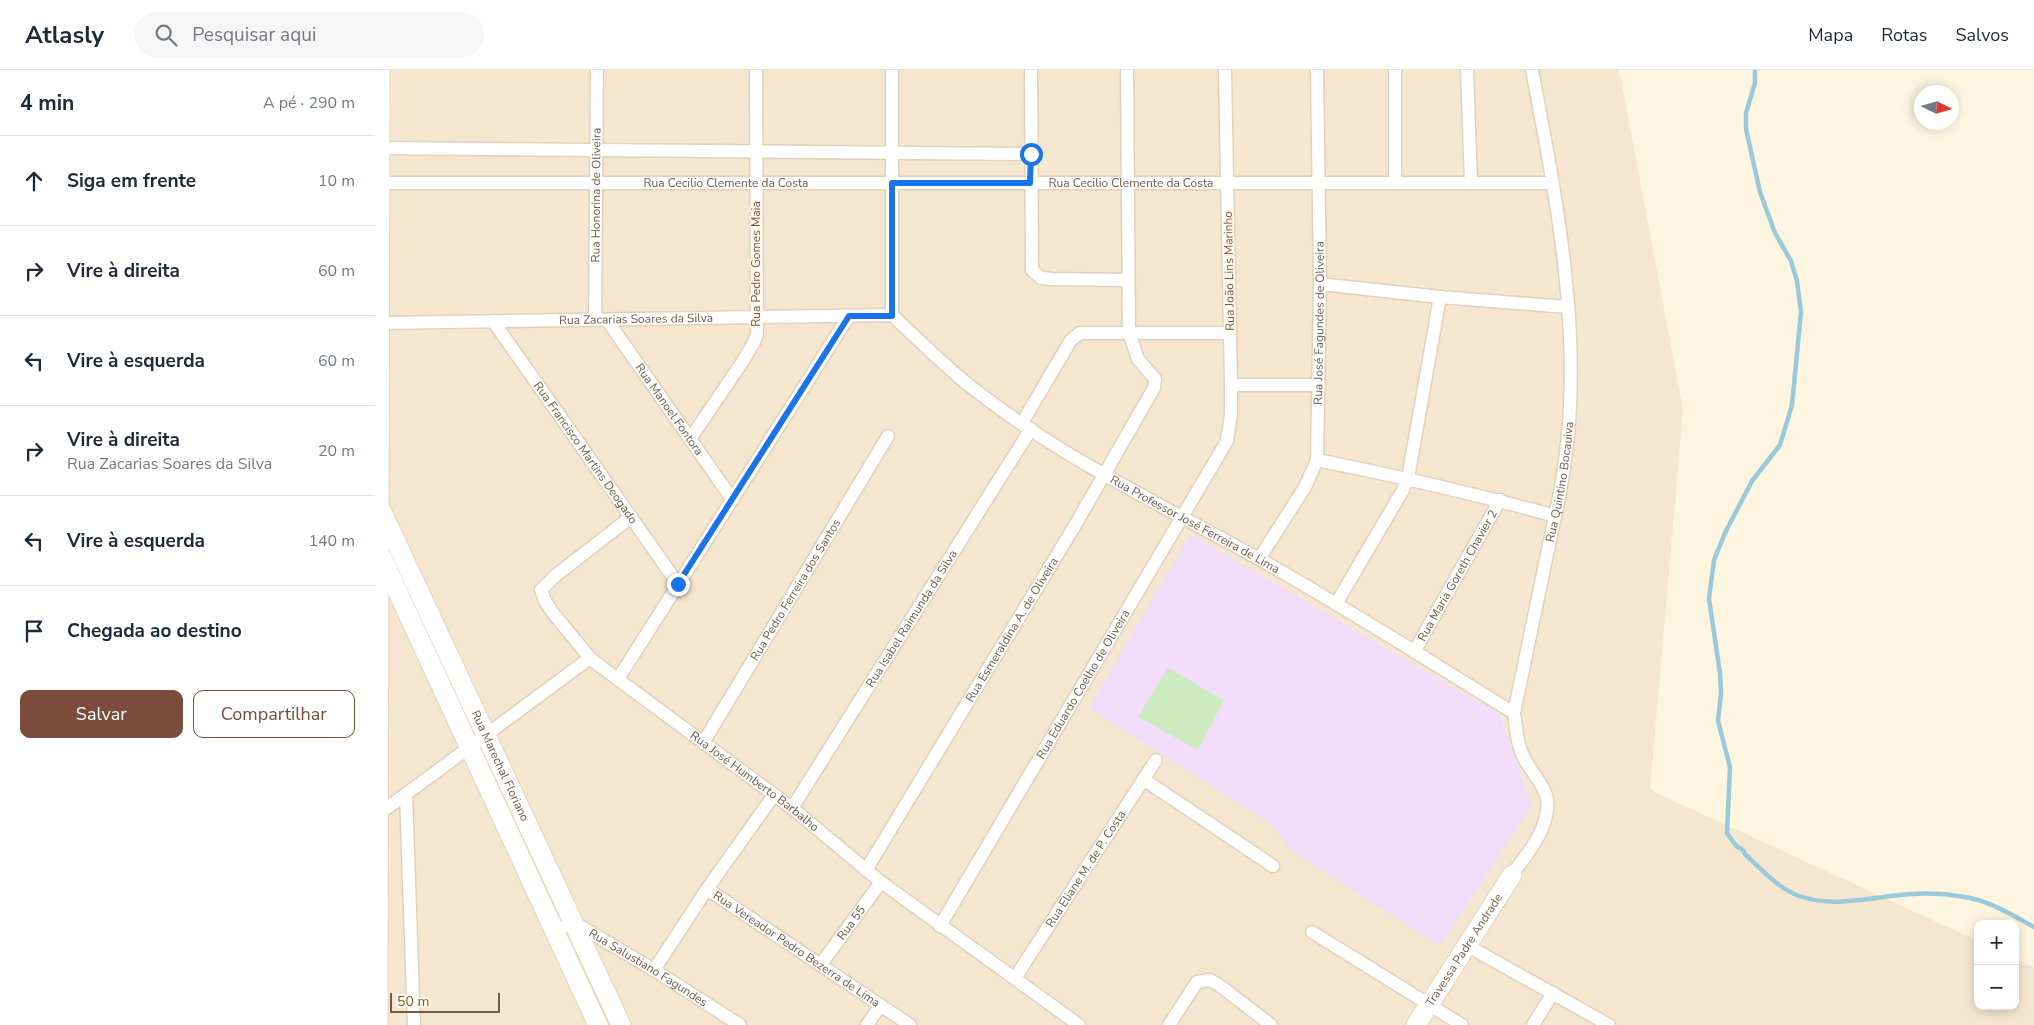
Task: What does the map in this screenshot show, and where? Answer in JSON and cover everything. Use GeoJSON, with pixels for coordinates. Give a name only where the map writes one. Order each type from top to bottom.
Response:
{"type":"FeatureCollection","features":[{"type":"Feature","properties":{"kind":"street"},"geometry":{"type":"LineString","coordinates":[[378,1025],[379,507],[377,387],[380,323],[377,260],[380,183],[380,70]]}},
{"type":"Feature","properties":{"kind":"street","name":"Rua Honorina de Oliveira"},"geometry":{"type":"LineString","coordinates":[[597,70],[596,183],[601,320]]}},
{"type":"Feature","properties":{"kind":"street","name":"Rua Pedro Gomes Maia"},"geometry":{"type":"LineString","coordinates":[[690,439],[749,351],[757,334],[756,70]]}},
{"type":"Feature","properties":{"kind":"street"},"geometry":{"type":"LineString","coordinates":[[892,70],[892,316]]}},
{"type":"Feature","properties":{"kind":"street"},"geometry":{"type":"LineString","coordinates":[[1031,70],[1030,183],[1032,270],[1035,275],[1041,278],[1129,280]]}},
{"type":"Feature","properties":{"kind":"street"},"geometry":{"type":"LineString","coordinates":[[1127,70],[1129,333]]}},
{"type":"Feature","properties":{"kind":"street","name":"Rua João Lins Marinho"},"geometry":{"type":"LineString","coordinates":[[1225,70],[1231,385],[1231,415],[1227,441]]}},
{"type":"Feature","properties":{"kind":"street","name":"Rua José Fagundes de Oliveira"},"geometry":{"type":"LineString","coordinates":[[1259,559],[1305,487],[1317,460],[1320,284],[1317,70]]}},
{"type":"Feature","properties":{"kind":"street"},"geometry":{"type":"LineString","coordinates":[[1395,70],[1395,183]]}},
{"type":"Feature","properties":{"kind":"street"},"geometry":{"type":"LineString","coordinates":[[1467,70],[1471,183]]}},
{"type":"Feature","properties":{"kind":"street","name":"Rua Quintino Bocauiva"},"geometry":{"type":"LineString","coordinates":[[1512,875],[1539,835],[1544,825],[1548,806],[1543,784],[1524,759],[1519,747],[1514,713],[1555,516],[1565,460],[1569,412],[1570,359],[1568,307],[1553,183],[1532,70]]}},
{"type":"Feature","properties":{"kind":"street"},"geometry":{"type":"LineString","coordinates":[[380,148],[1031,154]]}},
{"type":"Feature","properties":{"kind":"street","name":"Rua Cecilio Clemente da Costa"},"geometry":{"type":"LineString","coordinates":[[380,183],[1553,183]]}},
{"type":"Feature","properties":{"kind":"street"},"geometry":{"type":"LineString","coordinates":[[1320,284],[1440,298],[1568,307]]}},
{"type":"Feature","properties":{"kind":"street"},"geometry":{"type":"LineString","coordinates":[[1336,604],[1403,490],[1408,478],[1440,298]]}},
{"type":"Feature","properties":{"kind":"street"},"geometry":{"type":"LineString","coordinates":[[618,679],[849,316]]}},
{"type":"Feature","properties":{"kind":"street","name":"Rua Zacarias Soares da Silva"},"geometry":{"type":"LineString","coordinates":[[380,323],[892,316]]}},
{"type":"Feature","properties":{"kind":"street","name":"Rua Professor José Ferreira de Lima"},"geometry":{"type":"LineString","coordinates":[[892,316],[960,378],[1026,426],[1105,475],[1259,559],[1336,604],[1514,713]]}},
{"type":"Feature","properties":{"kind":"street","name":"Rua Manoel Fontora"},"geometry":{"type":"LineString","coordinates":[[601,320],[690,439],[732,499]]}},
{"type":"Feature","properties":{"kind":"street","name":"Rua Francisco Martins Deogado"},"geometry":{"type":"LineString","coordinates":[[493,321],[678,584]]}},
{"type":"Feature","properties":{"kind":"street","name":"Rua Isabel Raimunda da Silva"},"geometry":{"type":"LineString","coordinates":[[792,808],[1026,426],[1071,340],[1080,333],[1230,333]]}},
{"type":"Feature","properties":{"kind":"street","name":"Rua Esmeraldina A. de Oliveira"},"geometry":{"type":"LineString","coordinates":[[866,870],[1105,475],[1154,388],[1155,379],[1138,359],[1129,333]]}},
{"type":"Feature","properties":{"kind":"street"},"geometry":{"type":"LineString","coordinates":[[1231,385],[1319,385]]}},
{"type":"Feature","properties":{"kind":"street","name":"Rua Pedro Ferreira dos Santos"},"geometry":{"type":"LineString","coordinates":[[703,743],[888,436]]}},
{"type":"Feature","properties":{"kind":"street","name":"Rua Eduardo Coelho de Oliveira"},"geometry":{"type":"LineString","coordinates":[[940,926],[1227,441]]}},
{"type":"Feature","properties":{"kind":"street"},"geometry":{"type":"LineString","coordinates":[[1317,460],[1408,478],[1500,500],[1555,516]]}},
{"type":"Feature","properties":{"kind":"street","name":"Rua Maria Goreth Chavier 2"},"geometry":{"type":"LineString","coordinates":[[1414,652],[1500,500]]}},
{"type":"Feature","properties":{"kind":"street","name":"Rua Marechal Floriano"},"geometry":{"type":"LineString","coordinates":[[379,507],[621,1025]]}},
{"type":"Feature","properties":{"kind":"street","name":"Rua José Humberto Barbalho"},"geometry":{"type":"LineString","coordinates":[[631,517],[555,576],[541,590],[545,601],[553,613],[590,658],[792,808],[881,882],[1079,1025]]}},
{"type":"Feature","properties":{"kind":"street","name":"Rua Marechal Floriano"},"geometry":{"type":"LineString","coordinates":[[379,552],[598,1025]]}},
{"type":"Feature","properties":{"kind":"street"},"geometry":{"type":"LineString","coordinates":[[379,814],[590,658]]}},
{"type":"Feature","properties":{"kind":"street","name":"Rua Eliane M. de P. Costa"},"geometry":{"type":"LineString","coordinates":[[1015,978],[1156,760]]}},
{"type":"Feature","properties":{"kind":"street"},"geometry":{"type":"LineString","coordinates":[[1143,779],[1273,866]]}},
{"type":"Feature","properties":{"kind":"street"},"geometry":{"type":"LineString","coordinates":[[406,794],[414,1025]]}},
{"type":"Feature","properties":{"kind":"street"},"geometry":{"type":"LineString","coordinates":[[654,970],[707,889],[774,795]]}},
{"type":"Feature","properties":{"kind":"street","name":"Travessa Padre Andrade"},"geometry":{"type":"LineString","coordinates":[[1416,1025],[1512,875]]}},
{"type":"Feature","properties":{"kind":"street","name":"Rua 55"},"geometry":{"type":"LineString","coordinates":[[821,964],[881,882]]}},
{"type":"Feature","properties":{"kind":"street","name":"Rua Vereador Pedro Bezerra de Lima"},"geometry":{"type":"LineString","coordinates":[[707,889],[910,1025]]}},
{"type":"Feature","properties":{"kind":"street"},"geometry":{"type":"LineString","coordinates":[[555,931],[573,922]]}},
{"type":"Feature","properties":{"kind":"street","name":"Rua Salustiano Fagundes"},"geometry":{"type":"LineString","coordinates":[[573,922],[654,970],[740,1025]]}},
{"type":"Feature","properties":{"kind":"street"},"geometry":{"type":"LineString","coordinates":[[1312,932],[1462,1025]]}},
{"type":"Feature","properties":{"kind":"street"},"geometry":{"type":"LineString","coordinates":[[1466,945],[1609,1025]]}},
{"type":"Feature","properties":{"kind":"street"},"geometry":{"type":"LineString","coordinates":[[1169,1025],[1193,987],[1202,980],[1210,980],[1219,985],[1266,1021]]}},
{"type":"Feature","properties":{"kind":"street"},"geometry":{"type":"LineString","coordinates":[[1533,1025],[1553,993]]}},
{"type":"Feature","properties":{"kind":"street"},"geometry":{"type":"LineString","coordinates":[[867,1025],[880,1006]]}},
{"type":"Feature","properties":{"kind":"shaded area"},"geometry":{"type":"Polygon","coordinates":[[[375,70],[1617,70],[1621,79],[1683,410],[1650,790],[1974,939],[1974,1010],[2019,1010],[2019,961],[2034,967],[2034,1025],[375,1025],[375,70]]]}},
{"type":"Feature","properties":{"kind":"shaded area"},"geometry":{"type":"Polygon","coordinates":[[[1190,534],[1500,714],[1532,805],[1440,946],[1290,850],[1271,824],[1089,708],[1190,534]]]}},
{"type":"Feature","properties":{"kind":"green space"},"geometry":{"type":"Polygon","coordinates":[[[1168,668],[1224,700],[1198,750],[1138,717],[1168,668]]]}},
{"type":"Feature","properties":{"kind":"waterway"},"geometry":{"type":"LineString","coordinates":[[1755,70],[1755,83],[1746,113],[1746,129],[1760,192],[1775,233],[1791,261],[1797,281],[1801,312],[1792,405],[1780,445],[1752,481],[1725,533],[1714,560],[1709,599],[1720,673],[1721,694],[1718,721],[1730,767],[1727,833],[1736,846],[1743,850],[1770,878],[1791,893],[1799,896],[1813,900],[1841,902],[1912,894],[1959,896],[1992,905],[2034,927]]}},
{"type":"Feature","properties":{"kind":"route"},"geometry":{"type":"LineString","coordinates":[[678,584],[849,316],[892,316],[892,183],[1030,183],[1031,154]]}}]}
